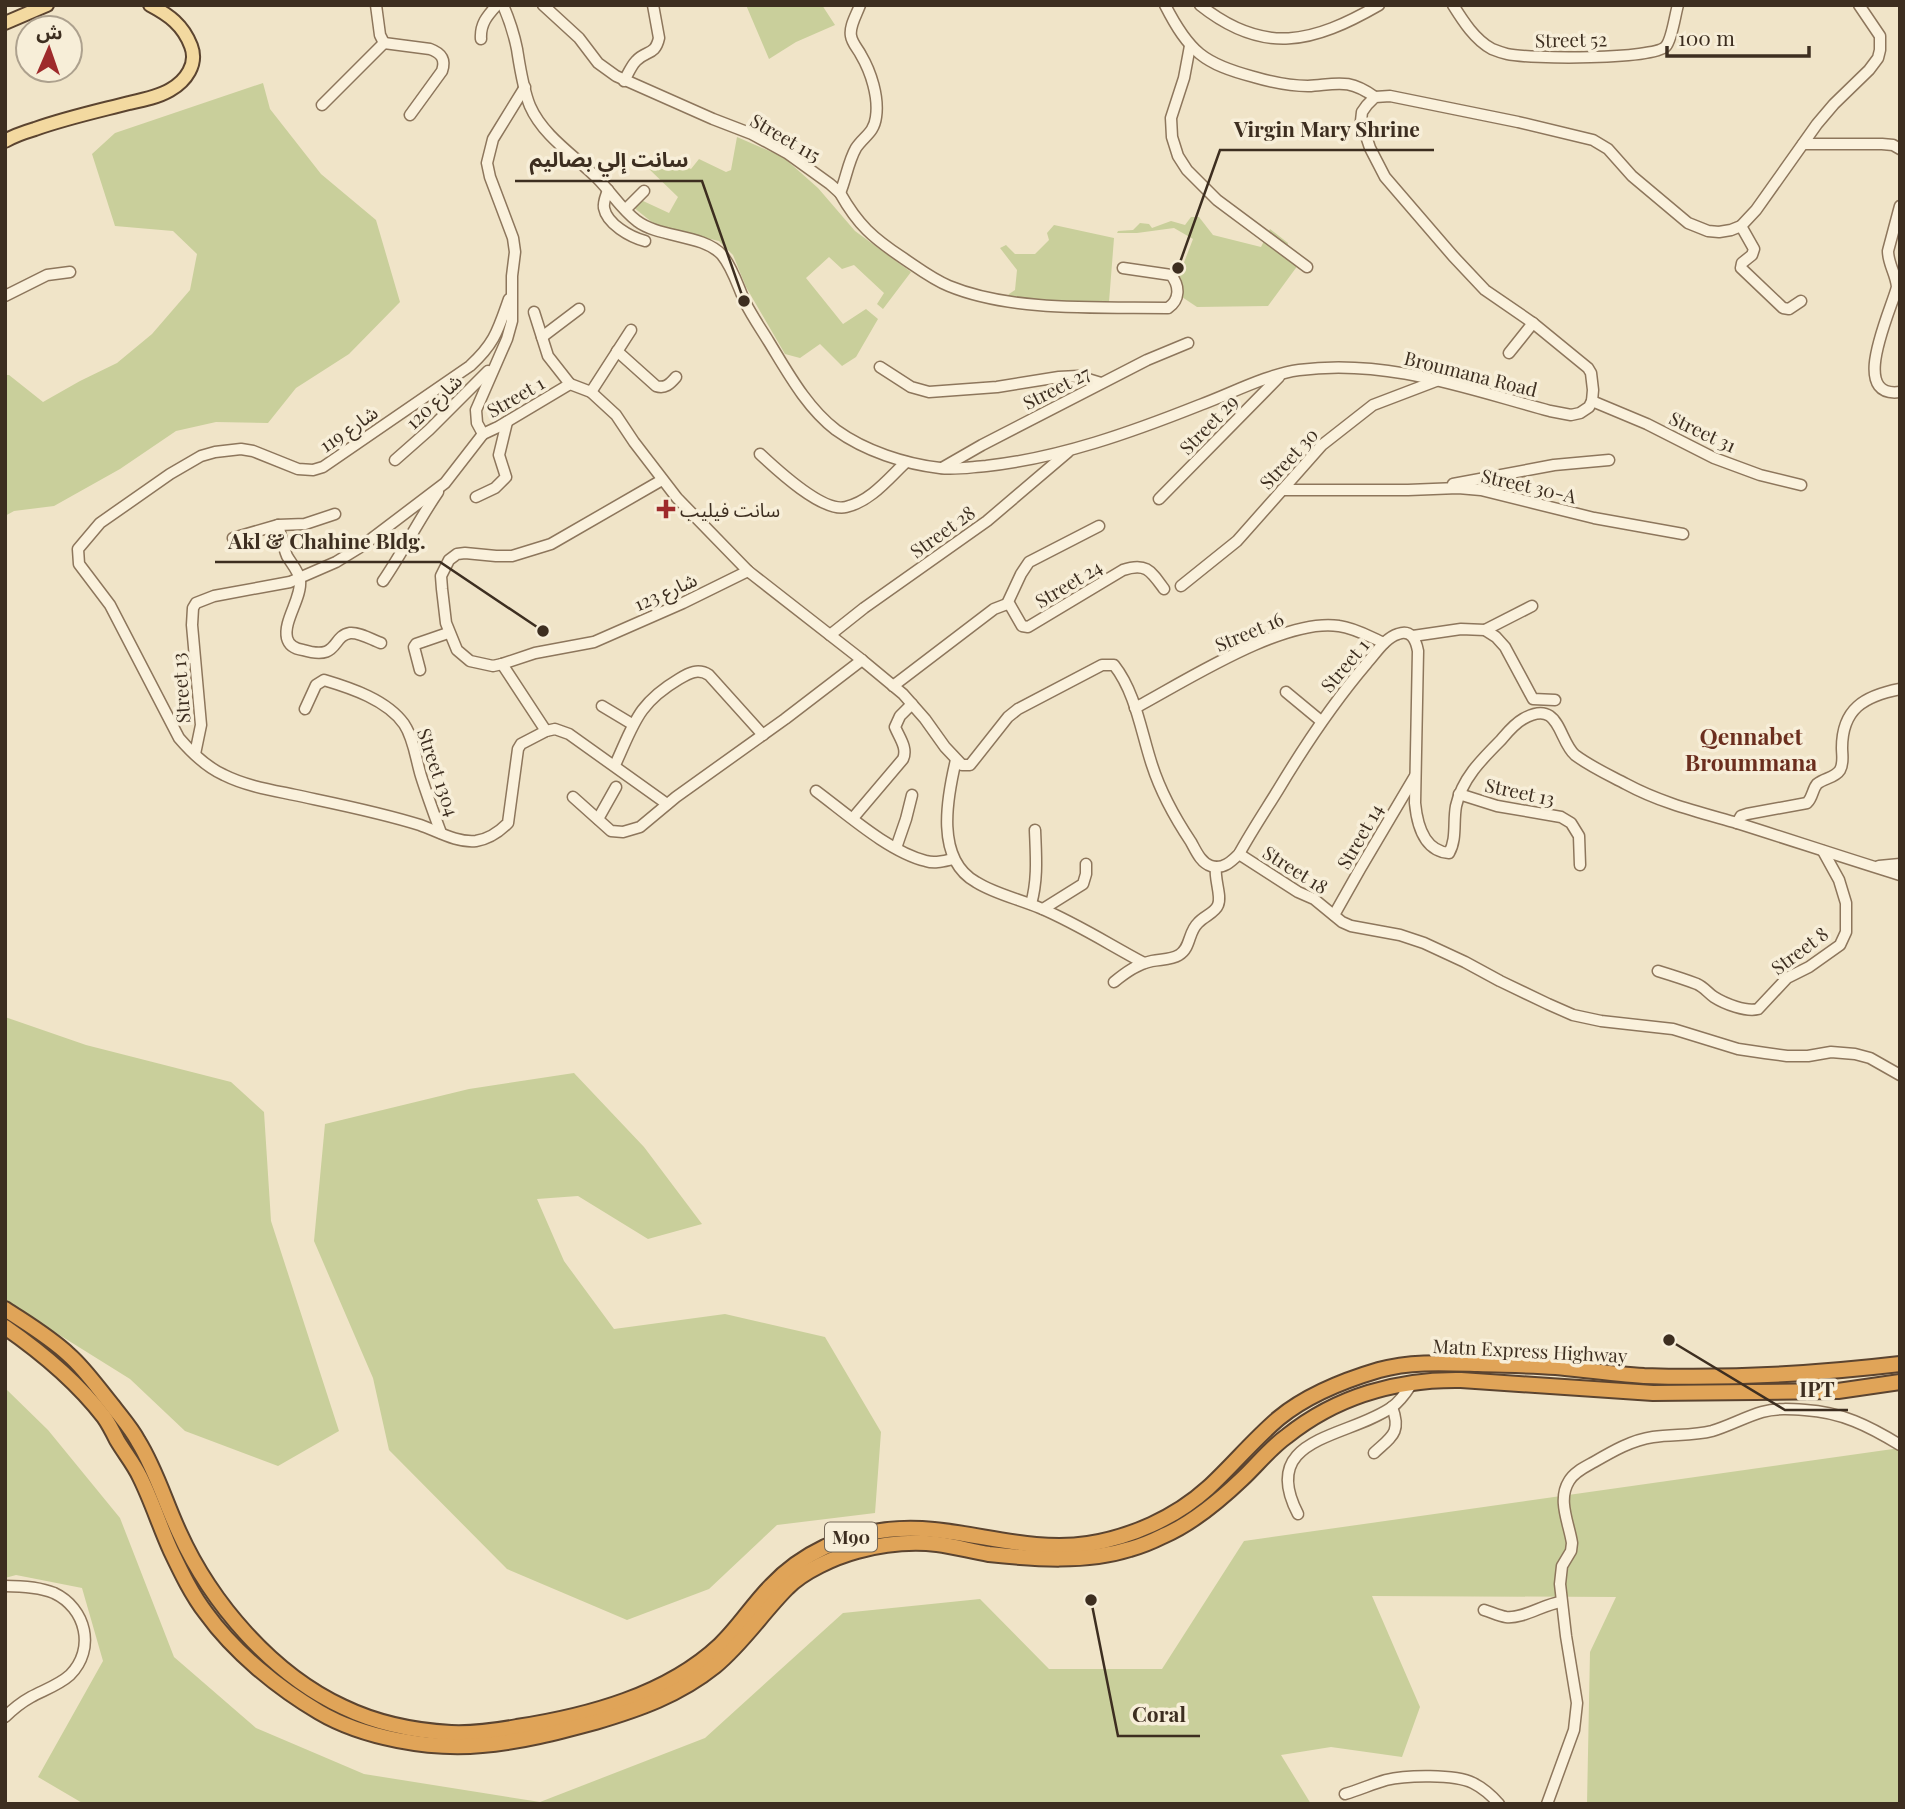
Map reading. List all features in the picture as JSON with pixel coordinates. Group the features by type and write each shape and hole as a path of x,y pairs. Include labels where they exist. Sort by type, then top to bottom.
{"highway":[{"name":"Matn Express Highway","path":"5,1309 68,1353 137,1438 162,1488 180,1535 223,1607 250,1639 300,1682 340,1706 377,1720 448,1733 479,1732 547,1722 610,1706 654,1688 720,1646 774,1583 795,1565 822,1548 853,1536 894,1529 931,1530 1008,1542 1086,1545 1126,1535 1164,1519 1203,1492 1279,1418 1297,1405 1334,1386 1382,1369 1435,1362 1548,1367 1644,1376 1739,1376 1808,1373 1900,1364"},
{"name":"Matn Express Highway","path":"5,1327 32,1345 105,1419 140,1476 172,1554 204,1611 251,1661 285,1690 324,1715 355,1729 390,1739 454,1746 537,1737 656,1703 697,1680 731,1653 799,1577 835,1558 858,1550 901,1543 925,1543 988,1553 1063,1558 1099,1556 1130,1549 1186,1525 1225,1494 1287,1436 1319,1414 1385,1386 1436,1379 1653,1393 1814,1392 1898,1384"}],"main road":[{"path":"6,19 47,5"},
{"path":"5,141 50,124 150,98 170,90 186,79 193,62 193,51 188,38 181,26 168,14 150,5"}],"street":[{"path":"376,5 380,35 384,43"},
{"path":"481,39 483,22 497,5"},
{"name":"Broumana Road","path":"503,5 513,34 530,106 542,125 639,223 707,246 722,256 747,306 795,384 819,414 855,442 905,462 960,468 1007,463 1071,449 1167,418 1296,370 1337,368 1397,372 1571,415 1580,413 1589,407 1592,401"},
{"name":"Street 115","path":"543,5 579,38 606,70 624,81 752,134 787,153 830,184 839,194 857,147 867,138 876,117 873,83 850,35 860,5"},
{"path":"624,81 637,59 654,51 658,42 653,5"},
{"path":"1165,5 1176,27 1191,46 1216,65 1238,73 1277,83 1306,86 1335,82 1360,86 1375,97 1390,96 1593,140 1608,149 1632,176 1688,223 1699,229 1719,232 1741,226 1756,210 1817,124 1878,58 1880,36 1860,5"},
{"path":"1200,5 1218,20 1238,30 1260,38 1285,39 1307,37 1332,29 1379,5"},
{"name":"Street 52","path":"1453,5 1473,32 1490,48 1528,57 1575,57 1661,51 1668,45 1678,5"},
{"path":"322,105 384,43"},
{"path":"384,43 430,49 437,51 443,58 442,71 410,115"},
{"path":"1191,46 1171,118 1172,137 1178,156 1187,170 1217,200 1307,267"},
{"name":"Street 1","path":"525,87 493,139 487,163 513,238 515,252 512,321 507,340 476,410 477,423 483,434 570,384 591,393 616,415 677,498 748,570 893,686 926,719 956,760"},
{"path":"1375,97 1362,112 1361,121 1370,148 1385,177 1485,289 1533,323 1588,368 1593,383 1592,401"},
{"path":"1803,144 1882,144 1900,149"},
{"path":"608,190 604,206 608,217 631,237 645,241"},
{"path":"626,209 644,191"},
{"path":"839,194 857,221 886,247 934,279 971,294 1037,305 1168,308 1175,302 1178,296 1176,281 1171,275 1123,268"},
{"path":"1900,206 1888,251 1897,287 1873,373 1879,388 1888,393 1900,392"},
{"path":"1741,226 1754,250 1742,263 1741,268 1783,308 1788,309 1801,301"},
{"path":"5,296 47,275 70,272"},
{"name":"شارع 119","path":"195,754 179,737 110,605 77,559 78,549 100,523 170,474 201,456 242,449 298,469 313,470 323,467 470,366 494,339 512,290"},
{"path":"542,337 579,309"},
{"path":"534,312 548,356 570,384"},
{"path":"1509,353 1533,323"},
{"path":"591,393 631,330"},
{"name":"Street 27","path":"942,468 1101,383 1188,343"},
{"path":"617,351 656,386 667,386 676,377"},
{"name":"شارع 120","path":"395,460 494,366"},
{"path":"880,367 911,387 929,392 997,387 1078,376 1101,383"},
{"name":"Street 29","path":"1159,499 1282,374"},
{"name":"Street 30","path":"1181,586 1237,541 1322,444 1373,405 1438,380"},
{"name":"Street 31","path":"1592,401 1647,424 1714,458 1760,475 1801,485"},
{"path":"477,497 495,488 506,477 499,455 507,422"},
{"name":"Street 13","path":"195,754 200,736 201,710 192,625 196,603 300,578 336,562 362,546 445,483 483,434"},
{"name":"Street 28","path":"830,635 987,521 1071,449"},
{"path":"760,454 781,474 822,502 844,508 875,492 905,462"},
{"path":"1429,488 1554,465 1609,460"},
{"path":"546,730 502,664 493,666 470,661 457,650 448,633 441,576 449,560 457,554 512,556 551,544 663,480"},
{"path":"383,581 445,483"},
{"name":"Street 30-A","path":"1282,490 1481,490 1594,519 1683,534"},
{"path":"233,538 278,525 305,524 335,514"},
{"path":"278,525 286,554 300,578 287,637 294,648 323,653 349,633 381,643"},
{"path":"1007,604 1029,562 1099,526"},
{"name":"Street 24","path":"893,686 994,609 1007,604 1023,626 1028,627 1123,570 1133,567 1149,571 1164,589"},
{"name":"شارع 123","path":"502,664 535,653 594,642 683,604 748,570"},
{"path":"1485,630 1532,606"},
{"name":"Street 16","path":"1135,708 1242,651 1294,630 1338,625 1384,643"},
{"name":"Street 1","path":"1216,867 1225,866 1239,854 1321,721 1384,643 1398,634 1407,633 1413,636 1461,629 1485,630"},
{"path":"1485,630 1505,647 1533,699 1555,700"},
{"path":"420,670 414,647 416,644 448,633"},
{"path":"1413,636 1418,651 1415,803 1420,831 1432,846 1445,853 1449,853 1453,846 1455,809 1459,794 1474,767 1523,719 1542,714 1559,724 1573,753 1591,766 1646,795 1900,875"},
{"path":"573,797 611,831 640,827 667,804 862,660"},
{"path":"1114,982 1144,963 1174,958 1182,953 1194,927 1217,908 1220,901 1216,867 1208,865 1202,859 1163,794 1124,677 1115,665 1102,665 1018,709 1008,717 970,765 962,765 956,760 947,803 947,820 953,859 958,869 974,881 1043,909 1144,963"},
{"path":"615,765 632,724 646,703 667,686 694,671 709,675 763,735"},
{"name":"Street 1304","path":"305,709 316,685 324,680 382,703 404,725 441,832"},
{"path":"1737,823 1741,816 1747,814 1807,803 1818,784 1841,769 1843,734 1852,711 1867,699 1900,689"},
{"path":"1286,692 1321,721"},
{"path":"853,818 903,759 905,749 895,727 900,716 912,704"},
{"path":"602,706 632,724"},
{"path":"195,754 224,775 257,787 394,817 457,840 474,841 490,837 508,823 518,749 528,739 546,730 555,729 564,731 615,765 667,804"},
{"name":"Street 14","path":"1334,915 1416,775"},
{"path":"598,819 616,787"},
{"path":"816,791 896,848 926,862 953,859"},
{"path":"896,848 912,794"},
{"name":"Street 13","path":"1459,794 1497,806 1561,817 1571,823 1579,836 1580,865"},
{"path":"1031,904 1037,874 1035,830"},
{"name":"Street 8","path":"1658,971 1698,984 1724,1002 1752,1010 1758,1009 1787,978 1809,967 1840,944 1846,932 1846,903 1839,880 1823,851"},
{"name":"Street 18","path":"1239,854 1351,926 1400,935 1424,943 1548,1004 1584,1018 1673,1029 1738,1049 1765,1054 1855,1054 1870,1058 1900,1075"},
{"path":"1043,909 1083,884 1086,864"},
{"path":"1871,866 1900,864"},
{"path":"1298,1514 1291,1501 1287,1481 1291,1465 1298,1454 1320,1439 1392,1407 1414,1382"},
{"path":"1374,1453 1395,1433 1397,1419 1392,1407"},
{"path":"1547,1804 1574,1730 1577,1703 1561,1602 1561,1572 1572,1543 1563,1498 1574,1475 1631,1443 1653,1437 1710,1432 1759,1413 1783,1409 1830,1413 1850,1418 1900,1445"},
{"path":"5,1586 37,1588 64,1599 82,1622 85,1643 83,1654 70,1675 28,1698 5,1717"},
{"path":"1484,1610 1506,1617 1522,1615 1536,1608 1561,1602"},
{"path":"1345,1794 1387,1780 1417,1776 1442,1777 1471,1782 1499,1804"}],"green space":[{"path":"746,5 822,5 835,25 796,42 769,59"},
{"path":"263,83 270,109 321,174 376,220 400,302 349,354 296,388 268,423 216,422 176,431 120,469 54,506 14,511 5,516 5,375 9,375 43,402 117,363 152,334 190,290 197,254 173,231 115,226 92,154 115,133"},
{"path":"737,137 783,157 818,188 855,231 911,272 883,309 877,304 884,293 854,265 842,269 829,257 806,278 843,324 866,309 878,319 856,357 842,366 820,344 800,358 785,354 746,287 733,255 719,241 658,227 633,207 641,200 669,213 678,197 648,168 664,157 691,169 699,159 726,172 731,170"},
{"path":"1191,217 1199,217 1213,235 1261,247 1270,229 1288,243 1287,248 1301,261 1268,306 1197,307 1173,291 1193,239 1174,228 1117,233 1133,230 1140,223 1149,224 1152,228 1171,221 1185,225"},
{"path":"1054,225 1114,238 1109,302 1098,305 1006,300 1015,290 1017,270 1000,248 1006,245 1015,254 1035,254 1049,240 1047,233"},
{"path":"5,1017 86,1045 231,1082 264,1112 271,1221 339,1431 278,1466 185,1431 130,1379 5,1301"},
{"path":"574,1073 644,1147 702,1224 648,1239 578,1196 537,1199 564,1261 614,1329 725,1314 825,1337 881,1432 875,1513 777,1525 709,1589 627,1620 507,1569 389,1450 373,1378 314,1241 325,1124 469,1089"},
{"path":"5,1388 48,1430 120,1518 174,1657 256,1728 364,1774 540,1802 705,1738 843,1613 980,1599 1049,1669 1162,1669 1244,1541 1900,1448 1900,1804 1587,1804 1590,1652 1616,1597 1372,1596 1420,1707 1402,1757 1331,1747 1281,1755 1311,1804 84,1804 38,1777 103,1661 82,1588 16,1575 5,1578"}],"place":[{"name":"Virgin Mary Shrine","path":"1178,268"},
{"name":"سانت إلي بصاليم","path":"744,301"},
{"name":"سانت فيليب","path":"666,509"},
{"name":"Akl & Chahine Bldg.","path":"543,631"},
{"name":"IPT","path":"1669,1340"},
{"name":"Coral","path":"1091,1600"}],"district":[{"name":"Qennabet Broummana","path":"1751,748"}]}
